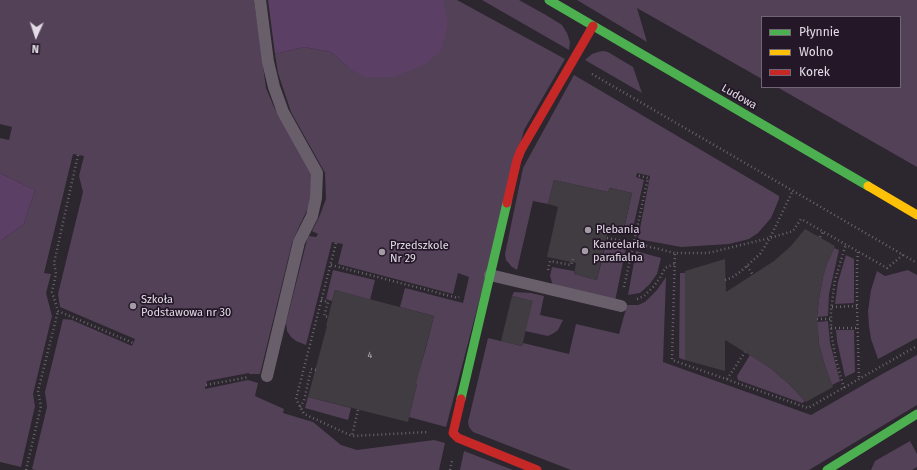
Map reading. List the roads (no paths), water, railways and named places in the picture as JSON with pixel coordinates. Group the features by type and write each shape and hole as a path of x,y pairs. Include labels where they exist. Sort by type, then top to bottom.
{"street":[{"name":"Ludowa","path":"549,0 917,215"},
{"path":"537,470 458,438 453,433 514,171 521,150 593,26"},
{"path":"827,470 917,414"}],"lane":[{"path":"260,0 268,62 274,88 283,112 317,173 316,198 312,216 299,242 267,376"},
{"path":"490,275 620,306"}],"place":[{"name":"Plebania","path":"588,230"},
{"name":"Kancelaria parafialna","path":"585,251"},
{"name":"Przedszkole Nr 29","path":"382,252"},
{"name":"Szkoła Podstawowa nr 30","path":"133,306"}]}
